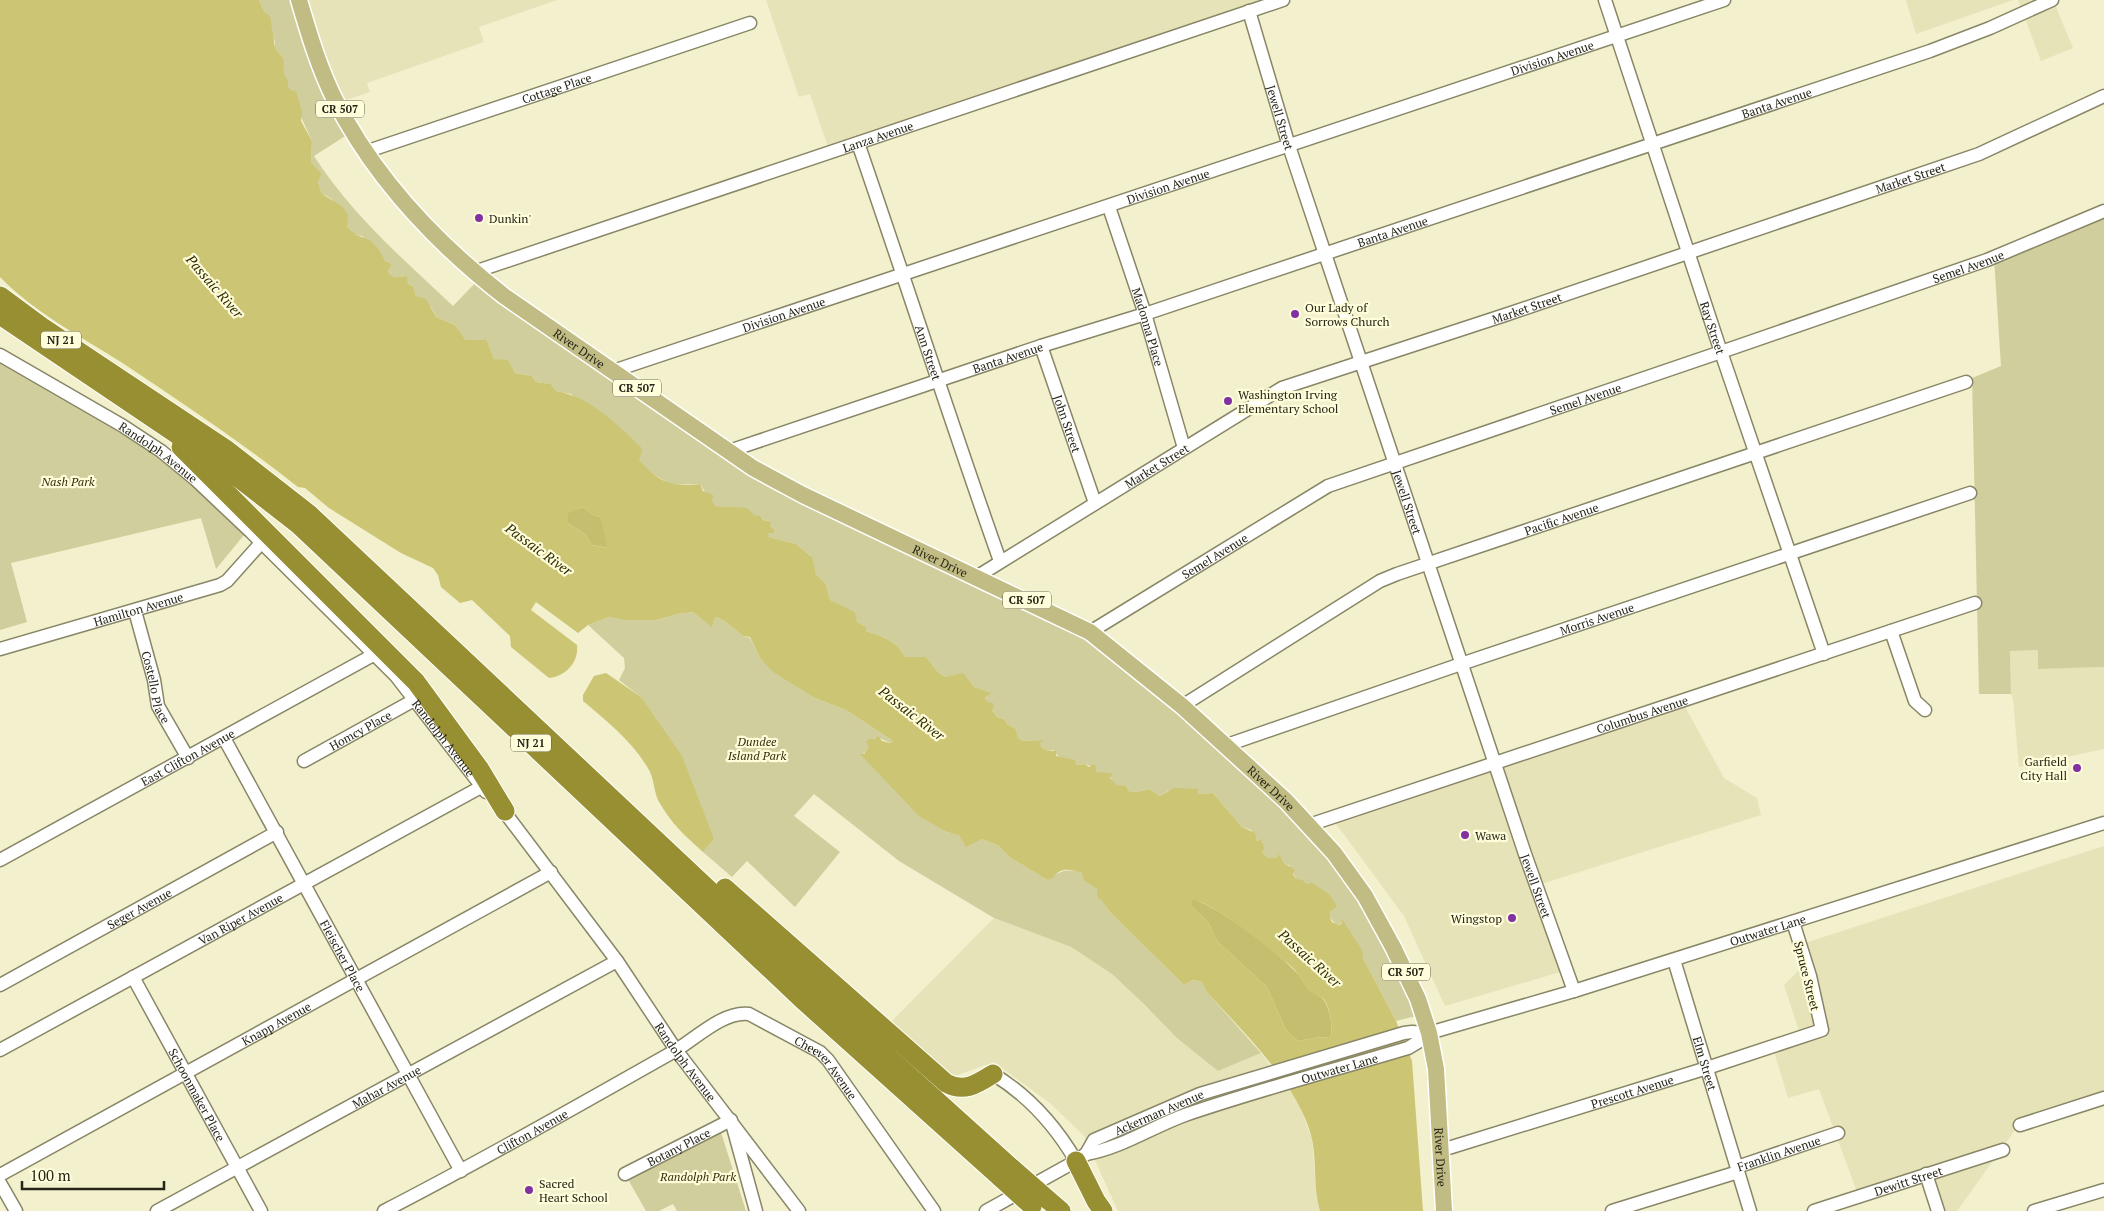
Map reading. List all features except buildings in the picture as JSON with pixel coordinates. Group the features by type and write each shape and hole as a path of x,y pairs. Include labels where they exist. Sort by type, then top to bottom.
{"highway":[{"name":"NJ 21","path":"0,296 42,327 205,434 282,492 361,561 842,1015 1039,1205 1061,1211"},
{"name":"NJ 21","path":"0,315 204,452 246,482 299,526 845,1038 1008,1175"},
{"path":"35,340 156,427 189,454 402,667 480,768 505,811"},
{"path":"530,721 618,792 946,1084 954,1088 971,1087 993,1074"},
{"path":"1081,1157 1096,1201 1103,1211"}],"main road":[{"name":"River Drive","path":"299,0 314,50 334,99 365,152 395,193 432,234 474,272 504,296 753,468 795,491 978,576 1090,632 1182,706 1309,825 1334,853 1365,896 1411,983 1429,1033 1436,1069 1444,1211"}],"street":[{"name":"Lanza Avenue","path":"474,272 1284,0"},
{"name":"Ray Street","path":"1605,0 1688,253 1824,654"},
{"name":"Division Avenue","path":"613,371 1109,207 1724,0"},
{"name":"Banta Avenue","path":"730,452 1041,346 1326,254 1965,38 2052,0"},
{"name":"Jewell Street","path":"1249,12 1289,146 1461,664 1574,992"},
{"name":"Cottage Place","path":"365,152 750,23"},
{"name":"Market Street","path":"978,576 1282,388 1979,154 2104,96"},
{"name":"Ann Street","path":"858,143 939,381 956,439 1000,561"},
{"name":"Madonna Place","path":"1109,207 1145,314 1184,448"},
{"name":"Semel Avenue","path":"1090,632 1328,486 1987,260 2104,211"},
{"name":"John Street","path":"1041,346 1094,503"},
{"name":"Randolph Avenue","path":"0,355 110,418 161,451 212,494 375,654 416,699 481,787 505,811 616,961 676,1050 799,1211"},
{"name":"Pacific Avenue","path":"1182,706 1380,581 1966,382"},
{"name":"Morris Avenue","path":"1224,746 1461,664 1970,493"},
{"name":"Hamilton Avenue","path":"0,649 220,585 262,543"},
{"name":"Columbus Avenue","path":"1309,825 1975,603"},
{"name":"Costello Place","path":"135,611 154,680 158,706 188,758"},
{"path":"1891,631 1915,701 1925,710"},
{"name":"East Clifton Avenue","path":"0,860 375,654"},
{"name":"Homcy Place","path":"304,761 416,699"},
{"name":"Fleischer Place","path":"224,738 461,1171"},
{"name":"Van Riper Avenue","path":"0,1050 481,787"},
{"name":"Outwater Lane","path":"1242,1080 1404,1033 1429,1033 1574,992 2104,823"},
{"name":"Seger Avenue","path":"0,985 277,832"},
{"name":"Knapp Avenue","path":"0,1174 551,872"},
{"name":"Spruce Street","path":"1793,922 1810,976 1822,1030"},
{"name":"Elm Street","path":"1674,960 1750,1211"},
{"name":"Mahar Avenue","path":"157,1211 616,961"},
{"name":"Schoonmaker Place","path":"133,977 261,1211"},
{"name":"Cheever Avenue","path":"676,1050 729,1016 741,1013 749,1014 812,1046 828,1060 934,1211"},
{"name":"Prescott Avenue","path":"1442,1150 1707,1068 1822,1030"},
{"name":"Outwater Lane","path":"1246,1096 1408,1048 1429,1033"},
{"name":"Clifton Avenue","path":"384,1211 461,1171 676,1050"},
{"path":"993,1074 1017,1090 1040,1110 1081,1157"},
{"name":"Ackerman Avenue","path":"1081,1157 1094,1140 1200,1094 1242,1080"},
{"name":"Ackerman Avenue","path":"986,1211 1081,1157 1103,1151 1174,1120 1246,1096"},
{"path":"2020,1125 2104,1098"},
{"path":"731,1120 756,1211"},
{"name":"Botany Place","path":"625,1174 731,1120"},
{"name":"Franklin Avenue","path":"1612,1211 1838,1133"},
{"name":"Dewitt Street","path":"1814,1211 2002,1150"},
{"path":"1926,1174 1938,1211"},
{"path":"0,1183 16,1211"},
{"path":"2034,1211 2104,1190"}],"shaded area":[{"path":"301,0 557,0 479,27 484,42 367,83 370,92 340,102"},
{"path":"766,0 1281,0 830,153 810,94 799,97"},
{"path":"1906,0 2013,0 1916,34"},
{"path":"2018,0 2053,0 2073,48 2041,61"},
{"path":"583,507 593,515 601,517 608,548 592,545 586,535 568,523 567,513"},
{"path":"2038,650 2038,669 2104,667 2104,749 2019,767 2011,694 2010,651"},
{"path":"1683,703 1724,778 1757,798 1761,815 1541,884 1567,970 1445,1006 1404,916 1334,821"},
{"path":"2104,846 2104,1099 2015,1130 1957,1211 1943,1211 1929,1171 1857,1192 1819,1089 1788,1098 1772,1044 1800,1034 1784,985 1805,964 1799,945"},
{"path":"1194,899 1219,912 1260,940 1296,972 1310,991 1324,1000 1330,1015 1332,1031 1330,1038 1320,1037 1298,1041 1286,1030 1267,987 1217,941 1208,922 1192,907 1192,900"},
{"path":"994,918 1071,947 1112,974 1218,1071 1261,1053 1299,1103 1312,1139 1317,1199 1320,1211 1118,1211 1084,1136 1051,1104 994,1062 952,1077 889,1024"}],"green space":[{"path":"259,0 299,0 353,131 314,156 361,217 453,306 480,278 729,451 1090,632 1334,853 1424,1014 1396,1021 1363,958 1361,950 1342,923 1337,925 1330,918 1330,912 1334,907 1329,894 1296,879 1290,866 1284,863 1279,855 1277,858 1268,858 1262,852 1261,839 1258,841 1251,830 1242,827 1213,793 1201,794 1168,791 1160,796 1149,789 1130,792 1125,785 1119,787 1112,784 1110,773 1096,772 1095,768 1085,764 1076,765 1074,760 1062,758 1054,750 1048,751 1041,747 1039,743 1042,740 1023,741 1018,738 1016,729 1007,724 1004,719 997,717 985,699 990,693 974,687 963,674 945,677 938,672 926,657 905,657 898,647 884,637 866,631 866,627 857,622 850,611 830,600 826,584 816,574 811,556 796,544 769,537 767,533 774,533 775,530 770,526 770,522 728,507 714,506 700,484 672,485 648,471 571,394 556,391 551,384 536,382 532,376 515,373 507,363 494,359 487,340 466,340 455,325 436,317 431,307 416,296 413,286 408,284 406,276 394,278 390,275 388,271 392,264 385,261 362,236 357,235 347,227 339,207 322,194 318,182 322,174 311,162 312,141 287,86 283,70 284,59 275,48 275,42"},
{"path":"2104,212 2104,667 2038,669 2038,650 2010,651 2011,694 1979,694 1972,378 2001,366 1994,258"},
{"name":"Nash Park","path":"0,364 134,441 191,480 244,535 216,569 201,518 11,563 27,622 0,630"},
{"name":"Dundee Island Park","path":"693,612 712,626 717,617 726,622 743,636 750,638 760,658 815,698 846,710 893,741 891,743 879,738 861,754 947,832 982,839 999,846 1008,856 1047,880 1064,871 1082,873 1097,889 1108,910 1184,985 1193,980 1202,982 1206,991 1261,1053 1218,1071 1177,1038 1112,974 1071,947 994,918 899,861 814,794 794,816 840,852 795,907 747,861 732,877 703,852 714,839 641,697 619,680 625,668 624,658 588,625 609,617 624,620 656,620"},
{"name":"Randolph Park","path":"719,1126 746,1211 677,1211 673,1204 659,1211 646,1211 625,1174"}],"water":[{"name":"Passaic River","path":"0,0 259,0 264,12 270,16 275,48 284,59 284,73 288,80 288,86 290,90 296,91 302,112 301,121 312,141 311,162 322,174 318,182 322,194 342,206 348,215 347,227 357,235 371,241 385,261 392,264 388,271 392,276 407,276 408,284 413,286 416,296 426,299 436,317 455,325 466,340 487,340 494,359 508,360 515,373 532,376 536,382 551,384 556,391 569,394 592,405 641,447 642,451 639,460 659,478 673,484 700,484 703,491 713,495 712,501 715,506 747,508 755,516 759,515 763,520 771,522 770,526 775,530 774,533 768,533 769,537 796,544 812,557 816,574 826,584 830,600 855,613 857,622 866,627 866,631 884,637 898,647 905,657 926,657 938,672 945,677 963,673 974,687 991,693 985,698 987,702 993,703 994,707 992,710 997,717 1004,719 1007,724 1016,729 1018,738 1023,741 1043,740 1040,743 1041,747 1048,751 1056,751 1056,756 1075,760 1076,765 1085,764 1089,767 1094,764 1096,772 1111,773 1110,778 1115,783 1120,786 1125,785 1130,792 1149,789 1160,796 1174,788 1198,789 1198,794 1213,793 1242,827 1255,833 1257,841 1261,839 1264,848 1262,852 1268,858 1277,858 1279,854 1284,863 1295,870 1293,874 1296,879 1302,880 1307,884 1312,883 1329,894 1337,906 1330,912 1330,918 1332,922 1339,925 1342,923 1342,919 1362,950 1363,958 1396,1021 1412,1061 1423,1211 1320,1211 1316,1193 1312,1139 1295,1099 1283,1079 1268,1060 1206,991 1202,982 1193,980 1184,985 1108,910 1101,899 1098,899 1097,889 1084,880 1082,873 1069,870 1062,871 1047,880 1008,856 999,846 982,839 966,847 959,835 947,832 919,816 860,754 864,754 869,747 866,742 869,739 875,739 878,736 882,741 890,743 893,741 846,710 815,698 773,672 760,658 750,637 743,636 717,617 712,627 693,612 656,620 624,620 609,617 588,625 578,633 536,602 531,610 577,645 576,657 570,667 561,674 549,678 511,647 510,636 472,600 460,603 441,587 438,575 433,568 401,553 329,508 305,488 298,487 188,407 42,312 13,290 0,277","holes":["583,507 593,515 601,517 607,548 592,545 586,535 568,523 568,513","1192,900 1201,902 1228,918 1294,969 1309,991 1325,1001 1331,1020 1332,1030 1330,1038 1320,1037 1298,1041 1286,1030 1267,987 1217,941 1208,922 1192,907"]},
{"path":"606,673 641,697 682,756 714,839 703,852 667,815 658,800 651,774 636,751 583,701 583,695 594,676"}],"place":[{"name":"Dunkin'","path":"479,218"},
{"name":"Our Lady of Sorrows Church","path":"1295,314"},
{"name":"Washington Irving Elementary School","path":"1228,401"},
{"name":"Garfield City Hall","path":"2077,768"},
{"name":"Wawa","path":"1465,835"},
{"name":"Wingstop","path":"1512,918"},
{"name":"Sacred Heart School","path":"529,1190"}]}
